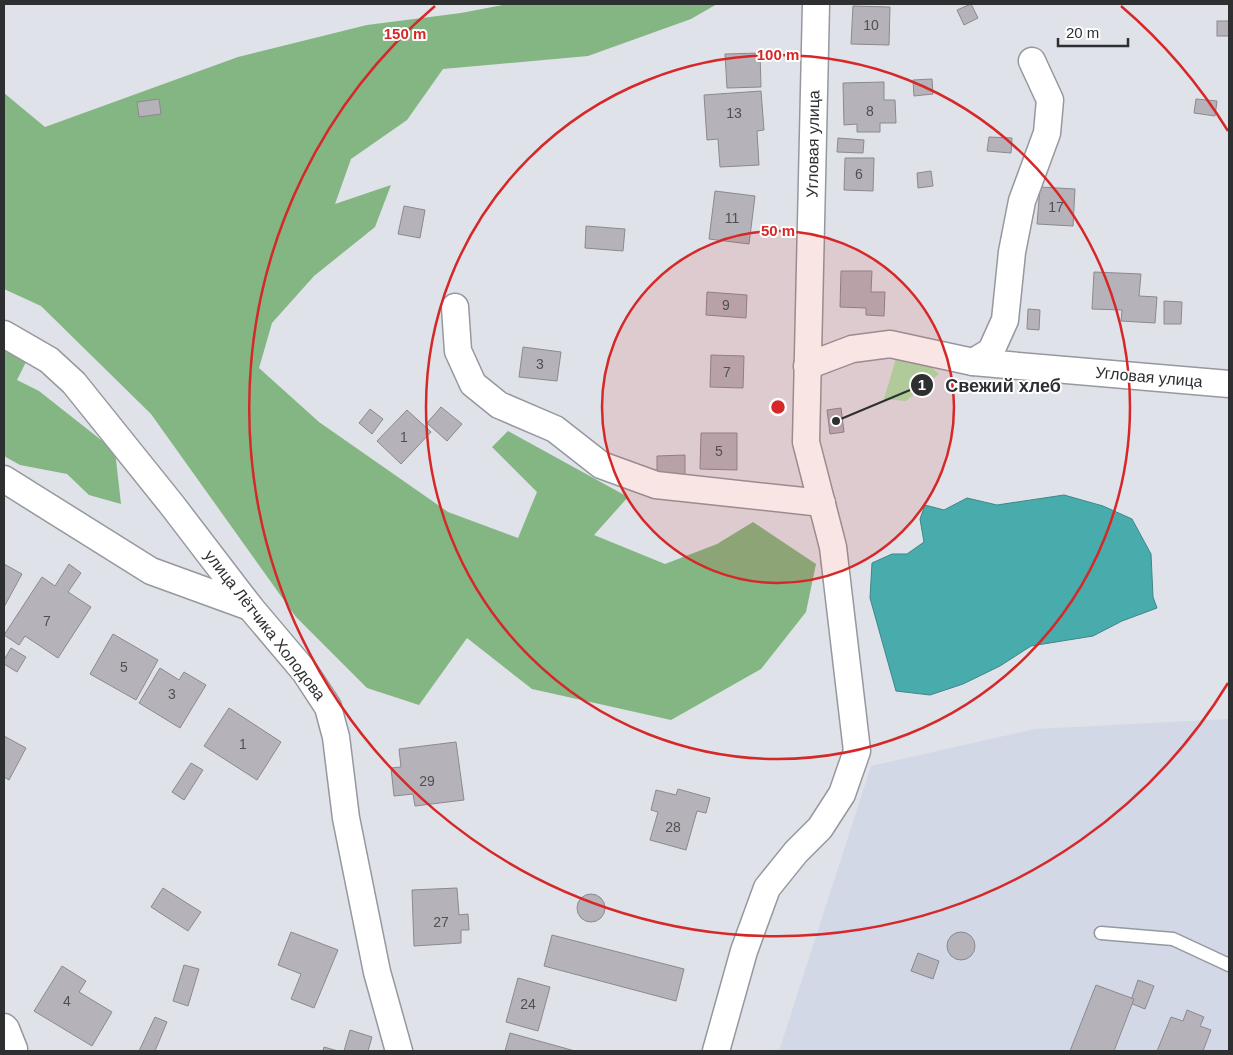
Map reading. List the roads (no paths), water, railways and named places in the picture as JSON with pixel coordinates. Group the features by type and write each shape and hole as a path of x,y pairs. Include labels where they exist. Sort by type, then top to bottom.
{"street":[{"name":"Угловая улица","path":"816,4 807,366 852,349 890,344 973,362 1229,384"},
{"path":"973,362 991,351 1005,320 1012,252 1022,201 1047,133 1050,100 1032,61"},
{"path":"455,307 458,351 473,384 499,405 555,429 601,465 656,485 822,503"},
{"name":"улица Лётчика Холодова","path":"4,334 48,360 74,383 172,505 250,607 305,672 328,707 336,737 346,818 377,972 399,1051"},
{"path":"716,1051 744,951 767,888 796,852 820,828 842,794 857,751 833,547 806,442 807,366"},
{"path":"4,479 151,571 250,607"}],"lane":[{"path":"1101,933 1173,939 1229,964"}],"water":[{"path":"1064,495 1103,506 1132,519 1151,554 1153,597 1157,608 1122,621 1093,636 1031,646 1000,666 963,684 930,695 896,691 870,598 872,563 892,554 907,554 924,542 920,519 925,505 944,510 967,498 997,505"}],"place":[{"name":"Свежий хлеб","path":"836,421"}]}
